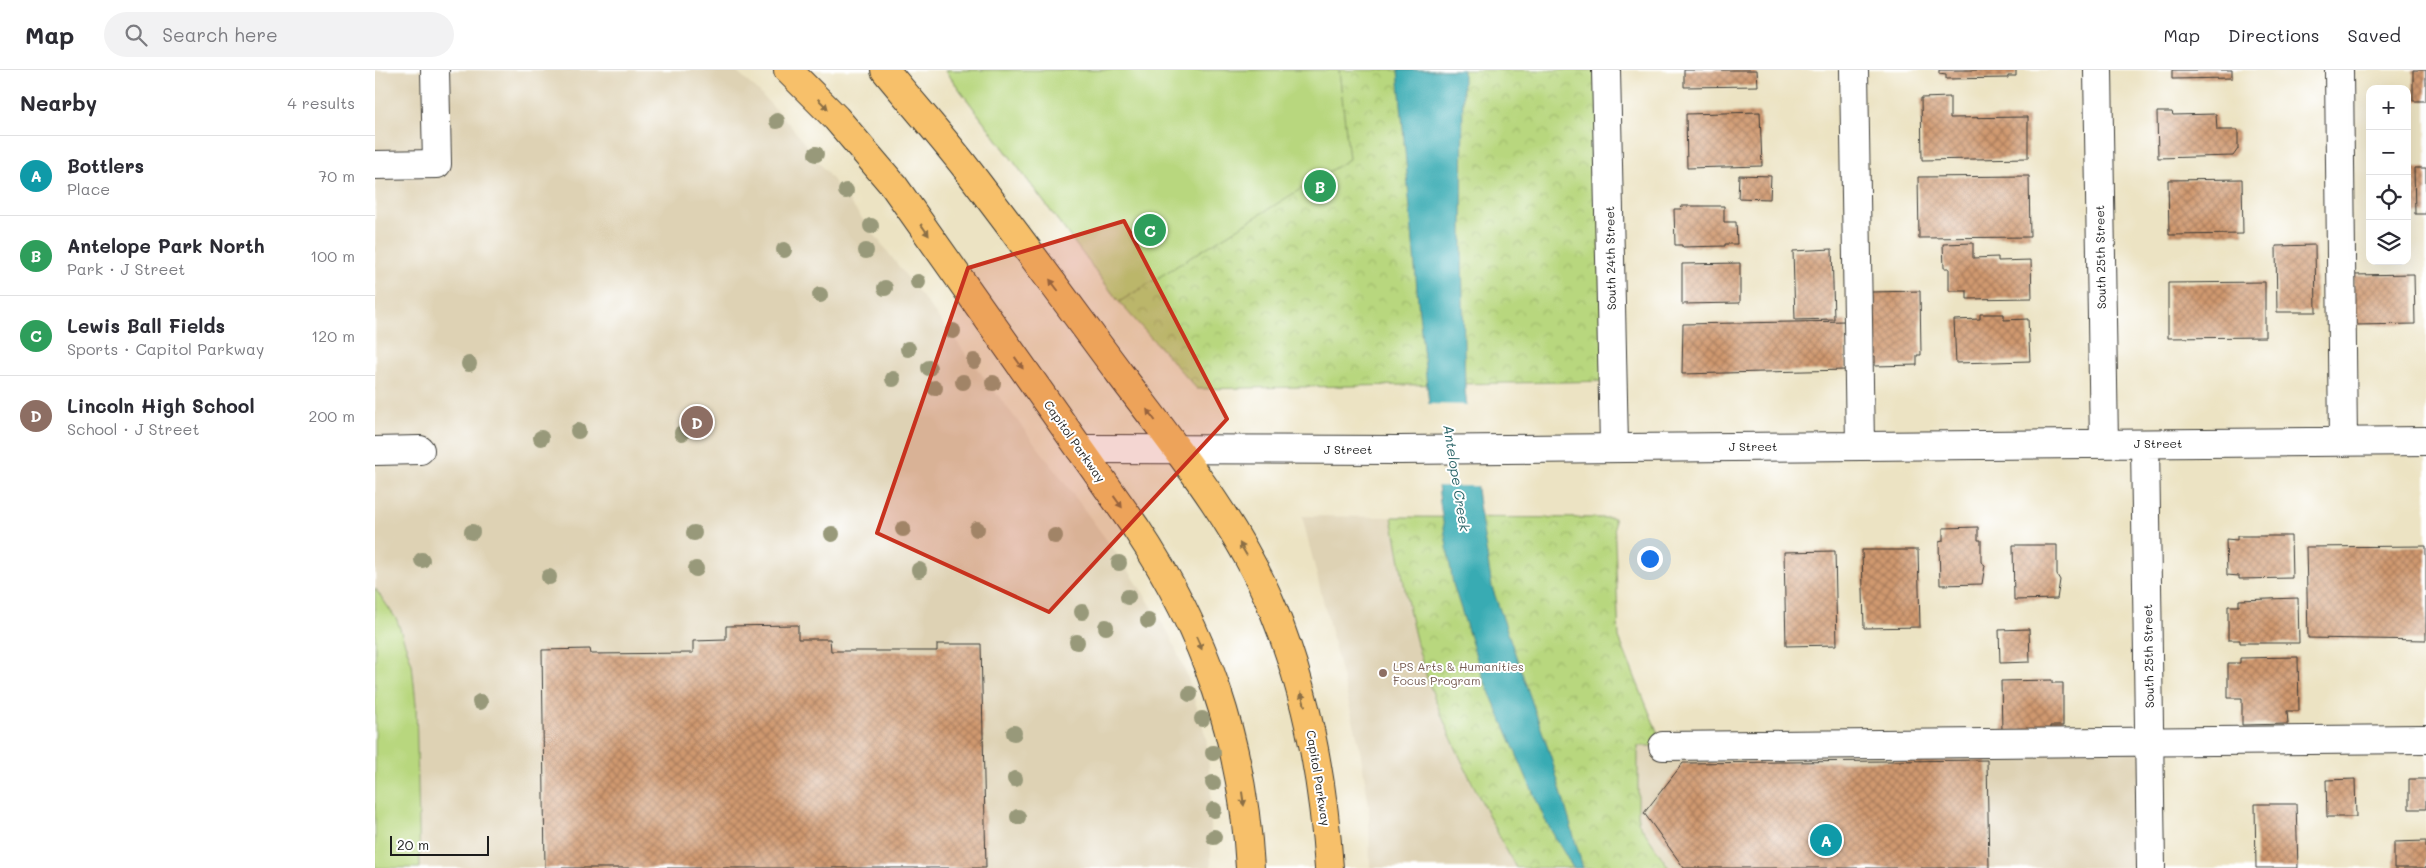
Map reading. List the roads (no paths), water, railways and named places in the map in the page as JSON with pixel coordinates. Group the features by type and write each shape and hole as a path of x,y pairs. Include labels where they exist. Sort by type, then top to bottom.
{"main road":[{"name":"Capitol Parkway","path":"788,70 836,118 893,186 1143,537 1189,618 1219,694 1231,733 1243,796 1250,868"},
{"name":"Capitol Parkway","path":"885,70 962,162 1177,448 1219,508 1247,557 1272,607 1284,638 1313,733 1326,818 1329,868"}],"street":[{"path":"375,166 437,164 435,70"},
{"name":"South 24th Street","path":"1606,70 1614,446"},
{"path":"1854,70 1860,445"},
{"name":"South 25th Street","path":"2098,70 2104,444"},
{"path":"2339,70 2343,442"},
{"name":"J Street","path":"1079,448 1399,450 1614,446 2426,441"},
{"name":"South 25th Street","path":"2145,444 2151,868"},
{"path":"375,451 420,450"},
{"path":"1663,746 2426,739"}],"water":[{"name":"Antelope Creek","path":"1398,70 1463,70 1462,254 1465,390 1479,505 1492,587 1551,757 1583,868 1573,868 1545,820 1482,675 1453,584 1440,503 1419,313"}],"place":[{"name":"Antelope Park North","path":"1320,186"},
{"name":"Lewis Ball Fields","path":"1150,230"},
{"name":"Lincoln High School","path":"697,422"},
{"name":"LPS Arts & Humanities Focus Program","path":"1383,673"},
{"name":"Bottlers","path":"1826,840"}]}
